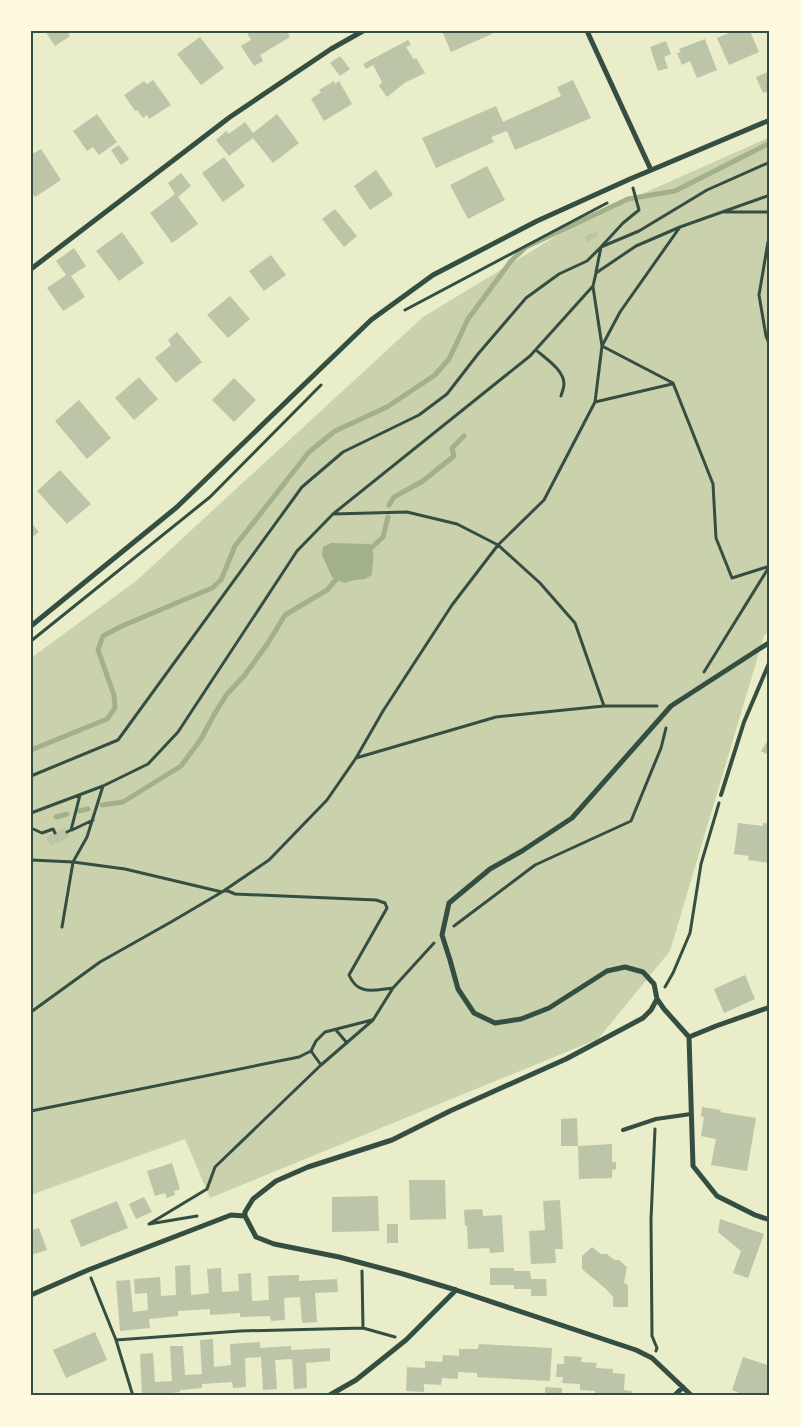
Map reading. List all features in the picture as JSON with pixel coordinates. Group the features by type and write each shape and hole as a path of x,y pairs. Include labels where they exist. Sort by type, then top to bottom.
{"street":[{"path":"31,269 230,117 331,49 363,31"},
{"path":"587,31 651,170"},
{"path":"31,626 177,507 342,347 379,314 433,275 537,221 770,120"},
{"path":"770,642 671,706 572,818 522,851 490,869 449,903 442,935 458,989 474,1013 495,1023 521,1019 549,1008 607,972 625,967 642,972 654,984 657,999 664,1009 689,1037 693,1166 717,1196 755,1215 770,1220"},
{"path":"657,999 651,1010 643,1018 566,1059 450,1111 392,1140 308,1167 276,1181 253,1199 245,1212 245,1216 256,1237 274,1244 339,1257 456,1290 636,1350 652,1358 692,1396"},
{"path":"689,1037 770,1007"},
{"path":"31,1295 88,1270 232,1215 245,1216"},
{"path":"328,1396 356,1380 406,1340 456,1290"},
{"path":"674,1396 684,1387"}],"lane":[{"path":"721,795 744,722 770,661"},
{"path":"623,1130 656,1119 691,1114"}],"path":[{"path":"601,247 639,231 707,190 770,162"},
{"path":"625,193 633,188"},
{"path":"31,776 118,740 302,487 343,452 419,415 447,394 526,298 559,274 587,260 623,223 639,210 635,194"},
{"path":"596,272 636,246 680,227 770,195"},
{"path":"402,311 607,202"},
{"path":"722,212 770,212"},
{"path":"602,346 620,312 680,227"},
{"path":"770,240 768,242 760,295 766,336 770,346"},
{"path":"31,1012 100,962 222,892 269,860 328,800 452,605 498,545 544,500 595,402 602,346 593,286 601,247"},
{"path":"31,813 103,786 148,764 178,732 297,551 333,514 530,356 593,286"},
{"path":"602,346 673,383 713,484 716,538 732,578 770,566"},
{"path":"536,350 563,378 564,385 561,396"},
{"path":"595,402 673,383"},
{"path":"31,641 210,497 322,384"},
{"path":"333,514 407,512 457,524 498,545 540,583 575,623 604,706"},
{"path":"702,674 770,566"},
{"path":"205,1214 150,1224 207,1189 215,1167 321,1065 373,1020 393,988 442,935 535,865 631,821 661,748 671,706 604,706 496,717 356,758"},
{"path":"62,927 73,862 87,837 103,786"},
{"path":"80,795 69,831 92,820"},
{"path":"657,999 673,973 690,933 701,864 721,795"},
{"path":"31,828 42,833 53,829 55,833"},
{"path":"31,860 73,862 125,869 235,894 376,900 385,903 386,908 348,975 352,983 364,991 393,988"},
{"path":"31,1111 299,1057 311,1051 316,1041 325,1032 373,1020"},
{"path":"336,1030 347,1043"},
{"path":"311,1051 321,1065"},
{"path":"652,1358 657,1348 652,1336 651,1219 656,1119"},
{"path":"362,1263 363,1328"},
{"path":"88,1270 116,1340 133,1396"},
{"path":"116,1340 240,1331 363,1328 406,1340"}],"shaded area":[{"path":"770,137 770,630 764,636 670,951 598,1039 210,1198 185,1139 31,1195 31,658 136,581 423,317 581,221"},
{"path":"331,543 370,544 373,555 372,575 365,579 344,583 332,577 322,555 323,547"}],"building":[{"path":"45,31 67,31 70,36 55,46"},
{"path":"246,31 287,31 290,37 260,55 263,61 254,66 241,46 251,40"},
{"path":"442,31 491,31 492,34 451,52"},
{"path":"734,31 750,31 759,52 729,65 717,38"},
{"path":"200,37 224,68 201,85 177,54"},
{"path":"705,39 717,70 697,78 690,61 682,65 677,53 681,52 679,49"},
{"path":"408,40 411,45 406,47 414,60 416,58 425,73 406,82 387,97 379,86 382,82 373,65 366,69 363,64"},
{"path":"666,41 671,54 664,57 668,68 658,71 650,47"},
{"path":"340,56 350,69 340,76 330,63"},
{"path":"770,71 770,91 763,93 756,77"},
{"path":"153,80 171,105 149,119 147,115 143,118 137,110 135,111 124,95 144,81 147,84"},
{"path":"573,80 591,118 515,150 507,131 491,137 494,142 436,168 422,138 496,106 503,122 561,96 557,87"},
{"path":"334,81 335,84 339,81 352,104 324,121 311,99 321,92 319,90"},
{"path":"97,114 117,142 99,155 93,147 87,151 73,131"},
{"path":"277,114 299,143 273,163 253,138 229,156 216,140 226,131 229,134 245,122 253,133"},
{"path":"119,145 129,159 121,165 111,150"},
{"path":"41,149 61,180 35,197 31,191 31,155"},
{"path":"224,157 245,186 223,202 202,173"},
{"path":"487,166 505,200 468,219 450,185"},
{"path":"376,170 393,195 370,210 354,186"},
{"path":"181,173 191,186 178,197 198,224 172,243 150,213 175,194 168,183"},
{"path":"335,209 357,236 344,247 322,219"},
{"path":"596,231 598,236 587,242 584,237"},
{"path":"122,232 144,263 119,281 96,251"},
{"path":"74,248 86,266 71,276 85,297 63,311 47,288 66,275 56,261"},
{"path":"271,255 286,275 264,291 249,271"},
{"path":"230,296 250,319 228,338 207,315"},
{"path":"177,332 202,362 176,383 155,358 171,345 168,340"},
{"path":"139,377 158,399 134,420 115,398"},
{"path":"234,378 256,400 234,422 212,400"},
{"path":"79,400 111,438 87,459 55,421"},
{"path":"60,470 91,504 67,524 37,491"},
{"path":"31,523 39,532 31,538"},
{"path":"770,737 770,756 761,751"},
{"path":"738,823 763,826 763,823 770,824 770,863 748,860 749,856 734,854"},
{"path":"65,828 69,837 51,846 46,837"},
{"path":"745,975 755,999 724,1013 714,989"},
{"path":"702,1107 756,1118 747,1171 711,1165 716,1139 701,1136 704,1117 701,1116"},
{"path":"577,1118 578,1146 561,1146 561,1119"},
{"path":"612,1144 612,1162 616,1162 616,1169 612,1170 612,1178 579,1179 578,1146"},
{"path":"172,1163 180,1189 174,1191 175,1195 167,1198 165,1193 155,1196 147,1171"},
{"path":"409,1180 445,1180 446,1219 410,1220"},
{"path":"378,1196 379,1231 332,1232 332,1197"},
{"path":"144,1197 152,1212 136,1219 129,1204"},
{"path":"560,1200 563,1249 555,1249 556,1263 531,1264 529,1231 545,1230 543,1201"},
{"path":"117,1201 128,1228 81,1247 70,1220"},
{"path":"482,1209 483,1216 502,1215 504,1252 490,1253 489,1248 468,1249 464,1210"},
{"path":"720,1219 764,1234 748,1278 733,1273 741,1251 718,1232"},
{"path":"387,1224 398,1224 398,1243 387,1243"},
{"path":"39,1228 47,1250 31,1255 31,1230"},
{"path":"592,1247 601,1254 607,1254 614,1260 619,1260 627,1267 624,1283 628,1285 628,1307 613,1307 613,1297 582,1269 582,1256"},
{"path":"190,1265 191,1295 209,1293 207,1269 221,1268 222,1292 239,1291 238,1274 251,1273 252,1301 269,1300 268,1276 299,1275 299,1281 337,1279 338,1292 315,1293 317,1322 302,1323 300,1297 284,1298 285,1320 271,1321 270,1316 240,1317 240,1313 210,1315 210,1309 178,1311 178,1316 149,1319 150,1328 120,1331 116,1281 130,1280 133,1312 148,1310 147,1293 135,1294 134,1279 160,1277 161,1296 176,1295 175,1266"},
{"path":"490,1268 514,1268 514,1271 530,1271 531,1279 546,1279 547,1296 531,1296 531,1289 514,1289 514,1285 490,1285"},
{"path":"95,1332 107,1360 66,1378 53,1350"},
{"path":"213,1339 214,1367 231,1365 230,1344 260,1342 260,1348 291,1346 291,1350 330,1348 330,1361 306,1363 307,1388 294,1389 292,1359 275,1360 277,1389 263,1390 261,1357 245,1358 246,1387 233,1388 232,1382 202,1384 202,1388 180,1390 180,1392 172,1393 173,1396 142,1396 140,1354 153,1353 155,1382 172,1381 170,1346 183,1346 185,1375 202,1374 200,1340"},
{"path":"479,1344 552,1348 550,1381 477,1377 477,1373 458,1372 458,1379 442,1378 441,1385 424,1384 424,1392 406,1391 407,1367 425,1368 425,1361 442,1362 443,1355 459,1356 459,1349 478,1349"},
{"path":"564,1356 582,1357 581,1362 597,1363 596,1368 613,1369 613,1373 625,1374 624,1390 632,1391 631,1396 595,1395 595,1391 580,1390 580,1384 562,1383 563,1377 556,1377 557,1364 564,1364"},
{"path":"743,1357 770,1366 770,1396 747,1396 732,1390"},
{"path":"545,1387 562,1388 562,1396 545,1396"}],"waterway":[{"path":"31,750 107,719 115,708 114,695 98,650 103,636 212,588 221,580 235,546 309,452 335,431 387,407 435,375 449,359 468,319 511,261 526,247 628,199 675,191 770,143"},
{"path":"389,505 394,497 423,481 454,456 452,448 464,436"},
{"path":"369,550 383,537 388,517"},
{"path":"102,805 123,802 181,766 201,739 227,694 244,676 268,643 285,615 327,590 340,575"},
{"path":"79,811 88,809"},
{"path":"56,817 67,814"}]}
